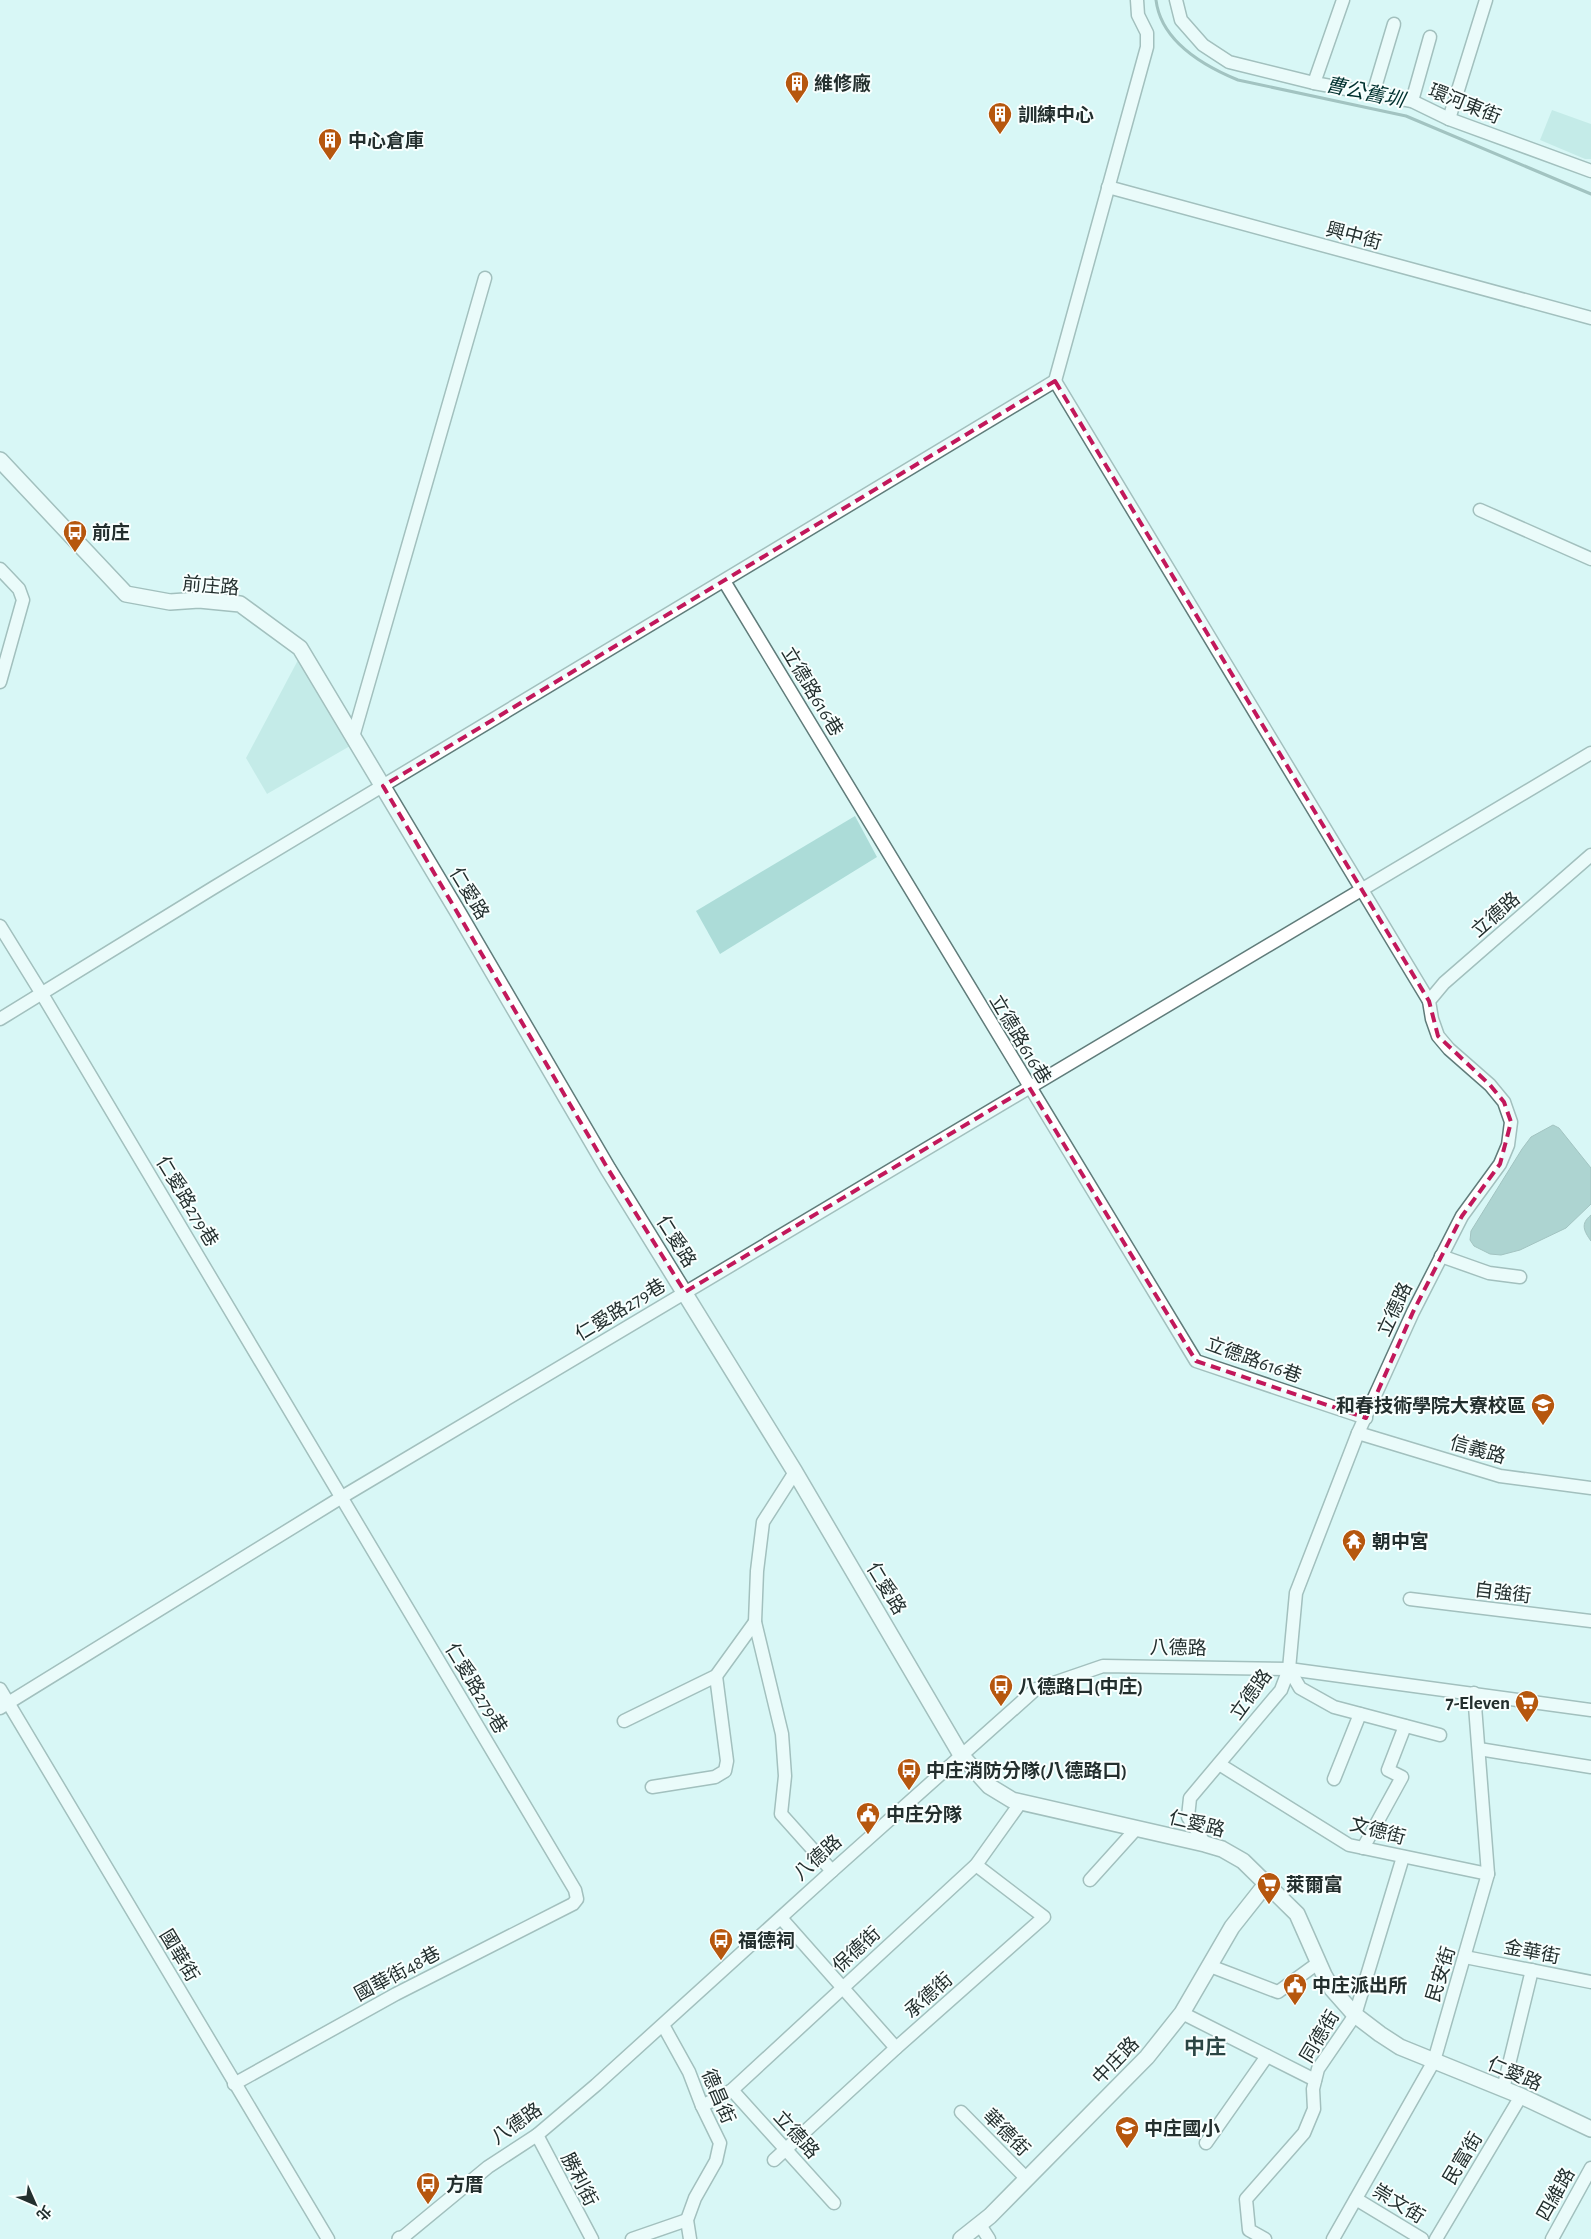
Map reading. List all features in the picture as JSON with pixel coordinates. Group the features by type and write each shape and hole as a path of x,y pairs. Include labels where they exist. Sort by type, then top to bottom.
{"street":[{"path":"0,1019 1055,381 1148,46 1147,33 1138,15 1137,0"},
{"name":"環河東街","path":"1176,0 1182,20 1203,45 1229,62 1314,83 1412,101 1449,119 1591,171"},
{"path":"1314,83 1343,0"},
{"path":"1449,119 1486,0"},
{"path":"1373,94 1394,24"},
{"path":"1412,101 1430,37"},
{"name":"興中街","path":"1108,187 1591,318"},
{"path":"353,737 485,278"},
{"path":"1055,381 1429,1001"},
{"name":"前庄路","path":"1,464 126,594 170,602 199,600 240,604 281,632 300,648 383,786"},
{"path":"1480,510 1591,559"},
{"path":"0,569 19,589 23,600 0,682"},
{"name":"立德路616巷","path":"724,580 1029,1088 1196,1361 1366,1418"},
{"name":"仁愛路279巷","path":"4,1705 342,1497 1591,752"},
{"name":"仁愛路","path":"383,786 608,1169 795,1472 962,1754 989,1786 1012,1800 1205,1844 1232,1853 1296,1914 1332,1989 1355,2014 1400,2047 1521,2096 1591,2129"},
{"name":"立德路","path":"1205,1844 1188,1817 1190,1798 1281,1690 1289,1670 1296,1593 1358,1433 1413,1312 1462,1216 1500,1164 1508,1144 1511,1122 1504,1102 1490,1085 1449,1049 1438,1036 1429,1001 1444,983 1591,855"},
{"name":"仁愛路279巷","path":"0,926 576,1890 577,1899"},
{"path":"1442,1256 1489,1272 1520,1277"},
{"name":"信義路","path":"1358,1433 1500,1476 1591,1488"},
{"path":"795,1472 763,1522 754,1622 782,1734 785,1776 781,1814 832,1871"},
{"name":"自強街","path":"1410,1599 1591,1621"},
{"path":"624,1721 716,1676 754,1622"},
{"name":"八德路","path":"402,2239 488,2167 537,2135 663,2025 1036,1689 1103,1666 1289,1670 1591,1710"},
{"path":"1289,1670 1300,1688 1334,1707 1440,1735"},
{"path":"652,1787 716,1777 725,1771 726,1761 716,1676"},
{"name":"國華街","path":"0,1689 4,1705 328,2239"},
{"name":"民安街","path":"1333,2239 1434,2061 1488,1874 1474,1694"},
{"path":"1334,1779 1360,1714"},
{"path":"1363,1848 1402,1777 1388,1770 1405,1726"},
{"path":"1479,1749 1591,1767"},
{"name":"文德街","path":"1219,1764 1349,1846 1488,1874"},
{"name":"保德街","path":"702,2106 732,2090 976,1864 1021,1802"},
{"path":"1090,1880 1136,1829"},
{"name":"同德街","path":"1265,2239 1249,2230 1246,2199 1304,2133 1314,2109 1313,2089 1318,2069 1355,2014 1403,1857"},
{"name":"承德街","path":"774,2160 896,2048 1044,1917 976,1864"},
{"name":"中庄路","path":"961,2239 980,2225 1147,2057 1182,2013 1232,1927 1266,1884"},
{"name":"國華街48巷","path":"234,2084 396,1994 573,1904 577,1899"},
{"path":"781,1918 896,2048"},
{"name":"金華街","path":"1465,1957 1591,1982"},
{"path":"1210,1966 1278,1992 1318,1963"},
{"path":"1503,2089 1532,1970"},
{"path":"1182,2013 1315,2080"},
{"name":"德昌街","path":"663,2025 689,2072 702,2106 720,2143 716,2161 694,2198 687,2220 690,2239"},
{"path":"1206,2143 1267,2056"},
{"name":"立德路","path":"732,2090 834,2203"},
{"name":"民富街","path":"1436,2239 1521,2096"},
{"name":"華德街","path":"961,2112 1027,2179"},
{"name":"勝利街","path":"537,2135 592,2239"},
{"name":"四維路","path":"1552,2239 1591,2168"},
{"name":"崇文街","path":"1356,2199 1422,2239"},
{"path":"632,2239 687,2220"},
{"path":"980,2225 989,2239"}],"highlighted area":[{"path":"1055,381 1429,1001 1438,1036 1490,1085 1504,1102 1511,1122 1500,1164 1462,1216 1413,1312 1366,1418 1196,1361 1029,1087 685,1292 608,1169 383,786"}],"shaded area":[{"path":"1552,110 1591,124 1591,159 1585,159 1540,140"},
{"path":"298,660 350,746 267,794 246,758"},
{"path":"855,816 877,857 720,954 696,911"},
{"path":"1553,1125 1559,1128 1591,1168 1591,1204 1566,1228 1520,1250 1501,1255 1490,1254 1474,1246 1470,1240 1471,1231 1522,1149 1531,1137"},
{"path":"1591,1215 1591,1241 1586,1234 1584,1225"}],"waterway":[{"name":"曹公舊圳","path":"1156,0 1166,28 1175,40 1198,59 1238,80 1406,116 1591,194"}],"place":[{"name":"維修廠","path":"797,104"},
{"name":"訓練中心","path":"1000,135"},
{"name":"中心倉庫","path":"330,161"},
{"name":"前庄","path":"75,553"},
{"name":"和春技術學院大寮校區","path":"1543,1426"},
{"name":"朝中宮","path":"1354,1562"},
{"name":"八德路口(中庄)","path":"1001,1707"},
{"name":"7-Eleven","path":"1527,1723"},
{"name":"中庄消防分隊(八德路口)","path":"909,1791"},
{"name":"中庄分隊","path":"868,1835"},
{"name":"萊爾富","path":"1269,1905"},
{"name":"福德祠","path":"721,1961"},
{"name":"中庄派出所","path":"1295,2006"},
{"name":"中庄國小","path":"1127,2149"},
{"name":"方厝","path":"428,2205"}],"district":[{"name":"中庄","path":"1205,2047"}]}
